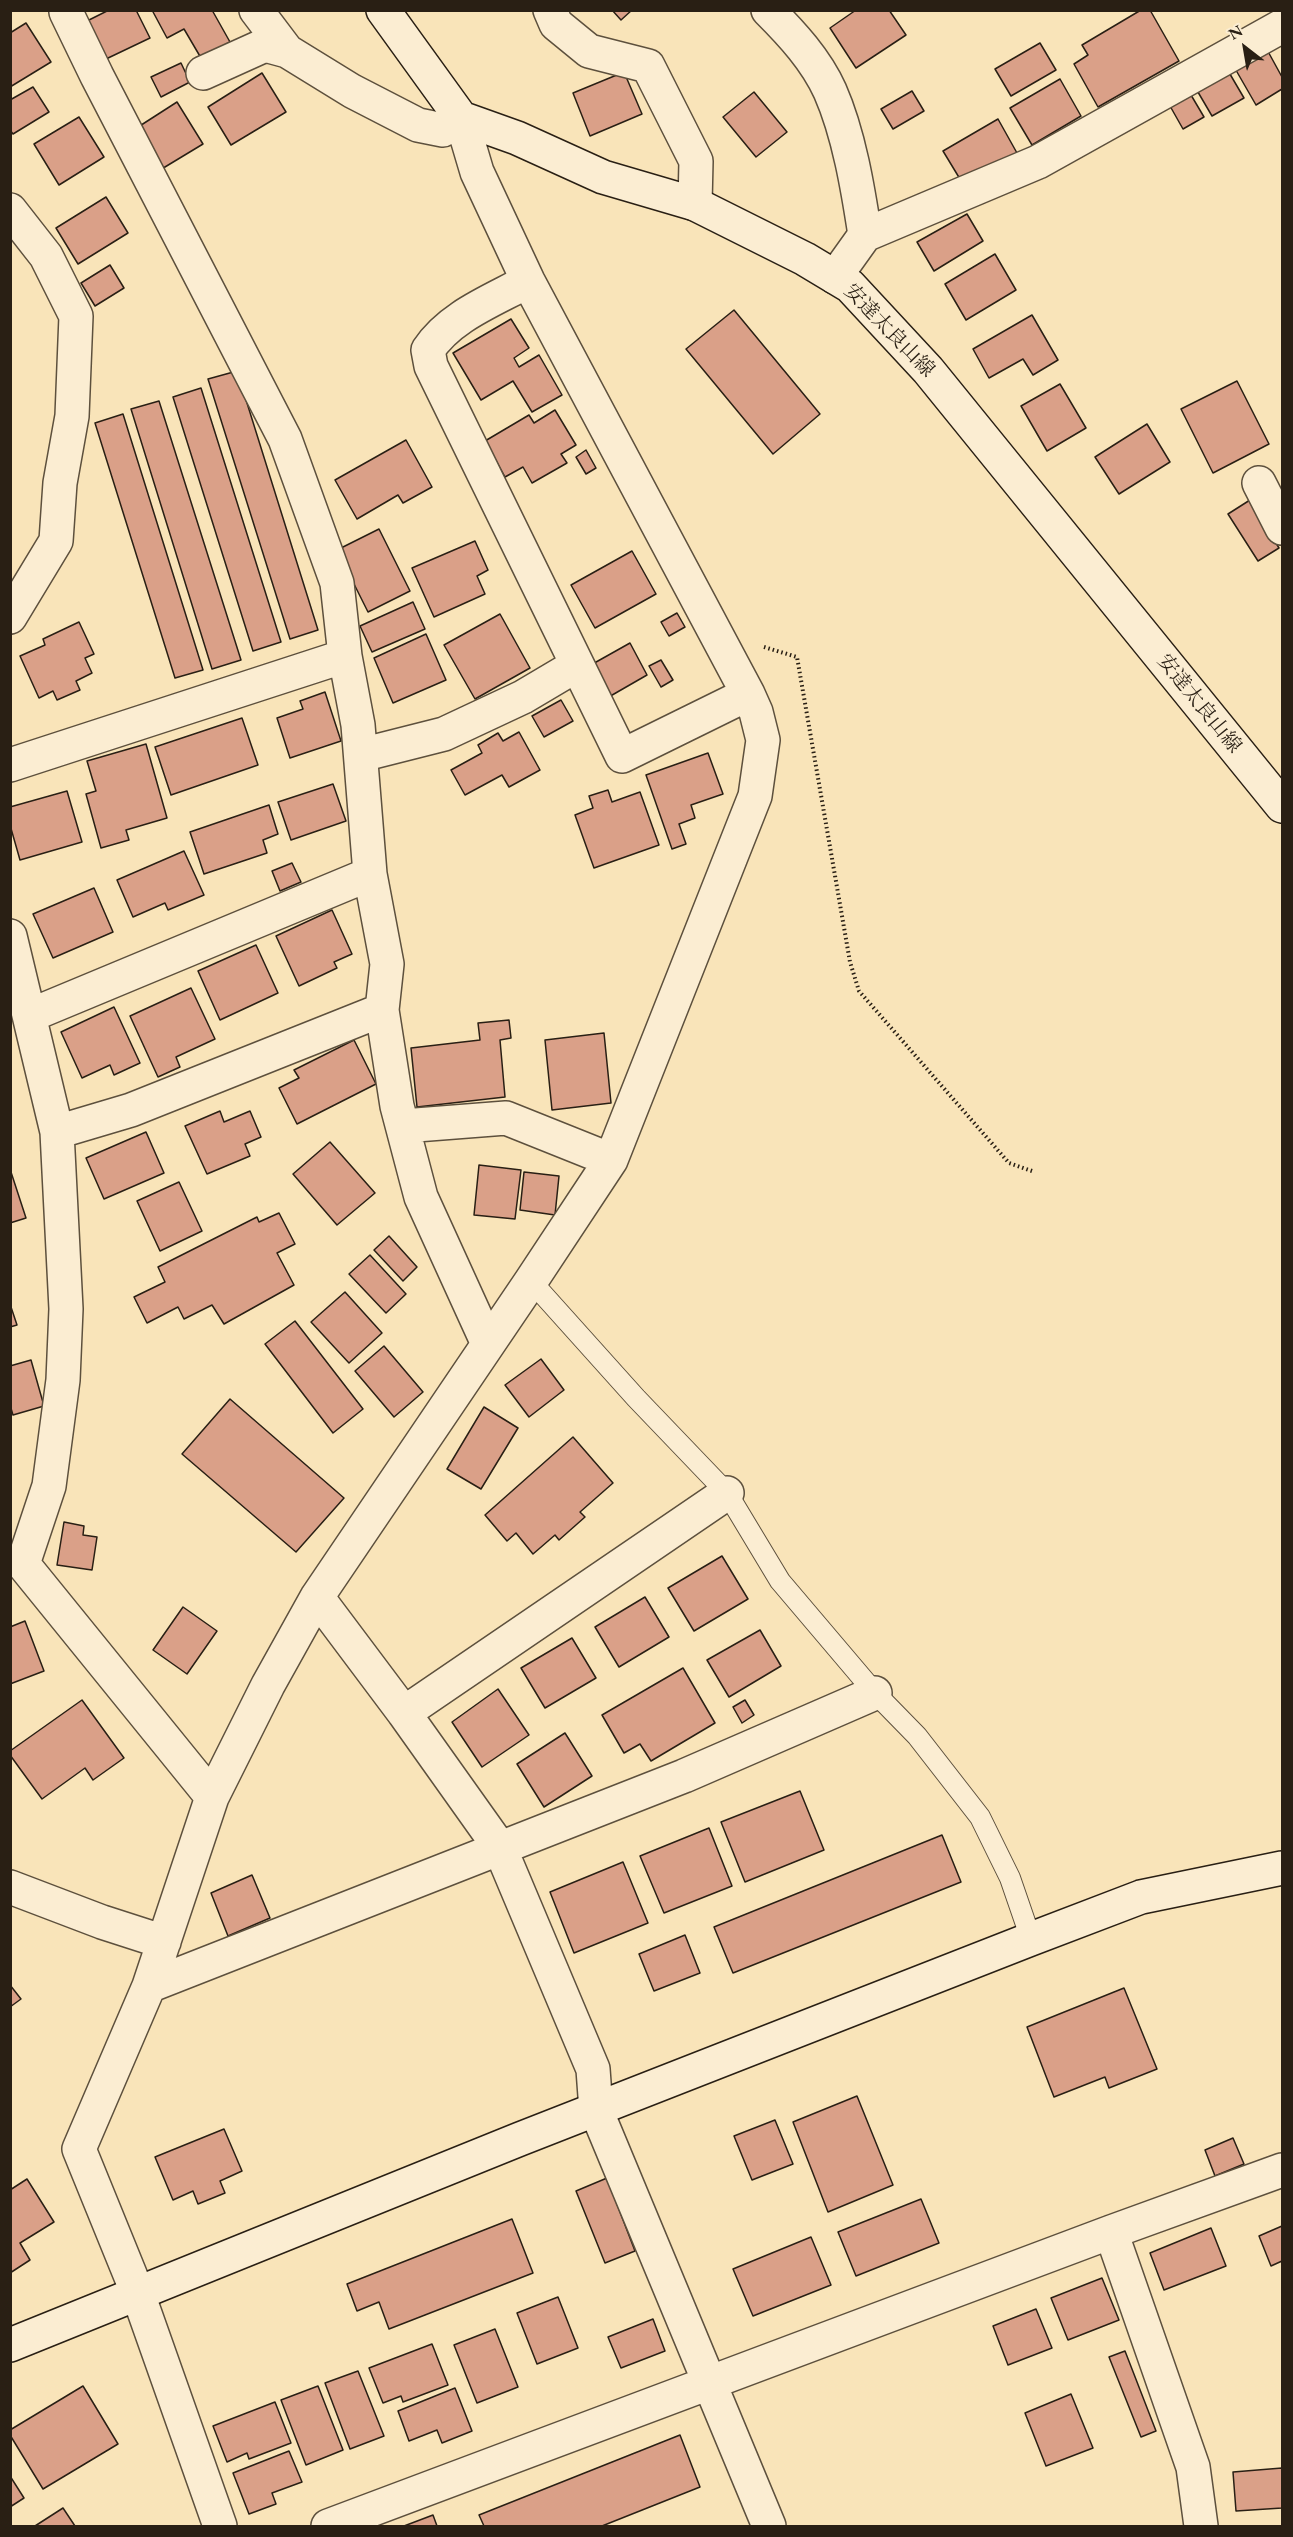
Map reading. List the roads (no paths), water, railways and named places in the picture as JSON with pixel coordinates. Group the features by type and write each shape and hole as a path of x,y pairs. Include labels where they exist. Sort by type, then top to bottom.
{"street":[{"path":"256,10 287,51"},
{"path":"220,2526 138,2294 79,2149 149,1986 212,1797 268,1685 316,1597 611,1160 755,796 763,740 756,712 748,694 528,281 477,171 461,118 383,10"},
{"path":"550,10 556,24 589,51 648,66 696,161 695,204"},
{"path":"768,10 797,39 830,90 854,169 865,235"},
{"path":"66,12 96,76 285,439 337,583 345,656 361,755 370,874 387,964 382,1010 397,1106 421,1197 488,1344"},
{"path":"835,277 865,235 1038,162 1282,26"},
{"path":"203,73 265,45 287,51 352,91 418,125 443,130 461,118"},
{"name":"安達太良山線","path":"461,118 517,138 603,177 695,204 850,286 928,370 1017,483 1276,784"},
{"path":"10,210 46,256 76,316 72,416 60,483 56,541 10,617"},
{"path":"528,281 458,320 434,340 428,350 430,366 622,756 748,694"},
{"path":"1259,483 1282,528"},
{"path":"10,765 345,656"},
{"path":"361,755 444,734 523,697 577,665"},
{"path":"31,1015 370,874"},
{"path":"10,936 31,1015 57,1131 66,1309 63,1380 49,1486 17,1554 212,1797"},
{"path":"57,1131 131,1110 382,1010"},
{"path":"403,1126 506,1118 611,1160"},
{"path":"404,1713 727,1493"},
{"path":"316,1597 404,1713 500,1848 593,2069 596,2110 769,2526"},
{"path":"149,1986 684,1776 875,1693"},
{"path":"10,2345 596,2110 1141,1897 1282,1868"},
{"path":"10,1887 102,1923 164,1942"},
{"path":"328,2526 1282,2170"},
{"path":"1111,2232 1193,2467 1201,2526"}],"lane":[{"path":"531,1281 636,1398 727,1493 780,1581 875,1693 918,1736 980,1817 1010,1878 1031,1939"}]}
